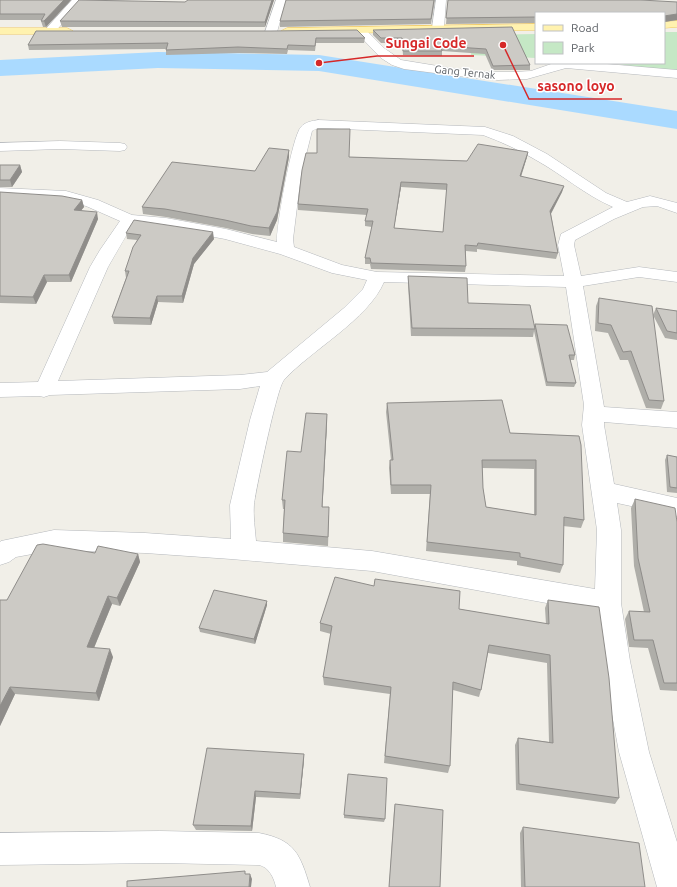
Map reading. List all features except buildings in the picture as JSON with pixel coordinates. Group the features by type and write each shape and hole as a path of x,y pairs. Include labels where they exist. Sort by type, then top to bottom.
{"main road":[{"path":"665,25 677,24"},
{"path":"267,32 535,27"},
{"path":"0,31 82,31"}],"street":[{"path":"267,32 281,0"},
{"path":"438,28 441,0"},
{"path":"50,31 77,1 92,2"},
{"name":"Gang Ternak","path":"360,30 386,58 404,65 491,75 529,74 555,65 566,64 677,74"},
{"path":"286,250 285,239 294,175 301,146 306,129 310,126 318,124 466,129 485,131 508,139 542,157 601,196 626,207"},
{"path":"0,147 60,145 120,147"},
{"path":"0,193 66,196 92,202 129,219 166,223 226,234 286,250 338,269 377,277 574,282 639,272 677,277"},
{"path":"674,887 634,752 616,661 608,603 609,530 594,425 594,405 574,282 566,245 567,238 626,207 649,201 661,202 677,208"},
{"path":"44,390 60,359 82,305 108,250 129,219"},
{"path":"244,551 242,505 260,420 273,378 351,312 371,291 377,277"},
{"path":"0,390 44,390 240,382 273,378"},
{"path":"594,414 677,420"},
{"path":"603,491 677,507"},
{"path":"0,555 10,548 54,540 145,543 372,561 608,603"},
{"path":"0,849 160,847 259,849 273,852 288,869 293,887"}],"green space":[{"path":"665,32 677,32 677,73 618,64 665,64"},
{"path":"535,34 535,58 471,55 470,35"}],"waterway":[{"path":"0,68 158,60 319,63 677,120"}],"place":[{"name":"sasono loyo","path":"503,45"},
{"name":"Sungai Code","path":"319,63"}]}
